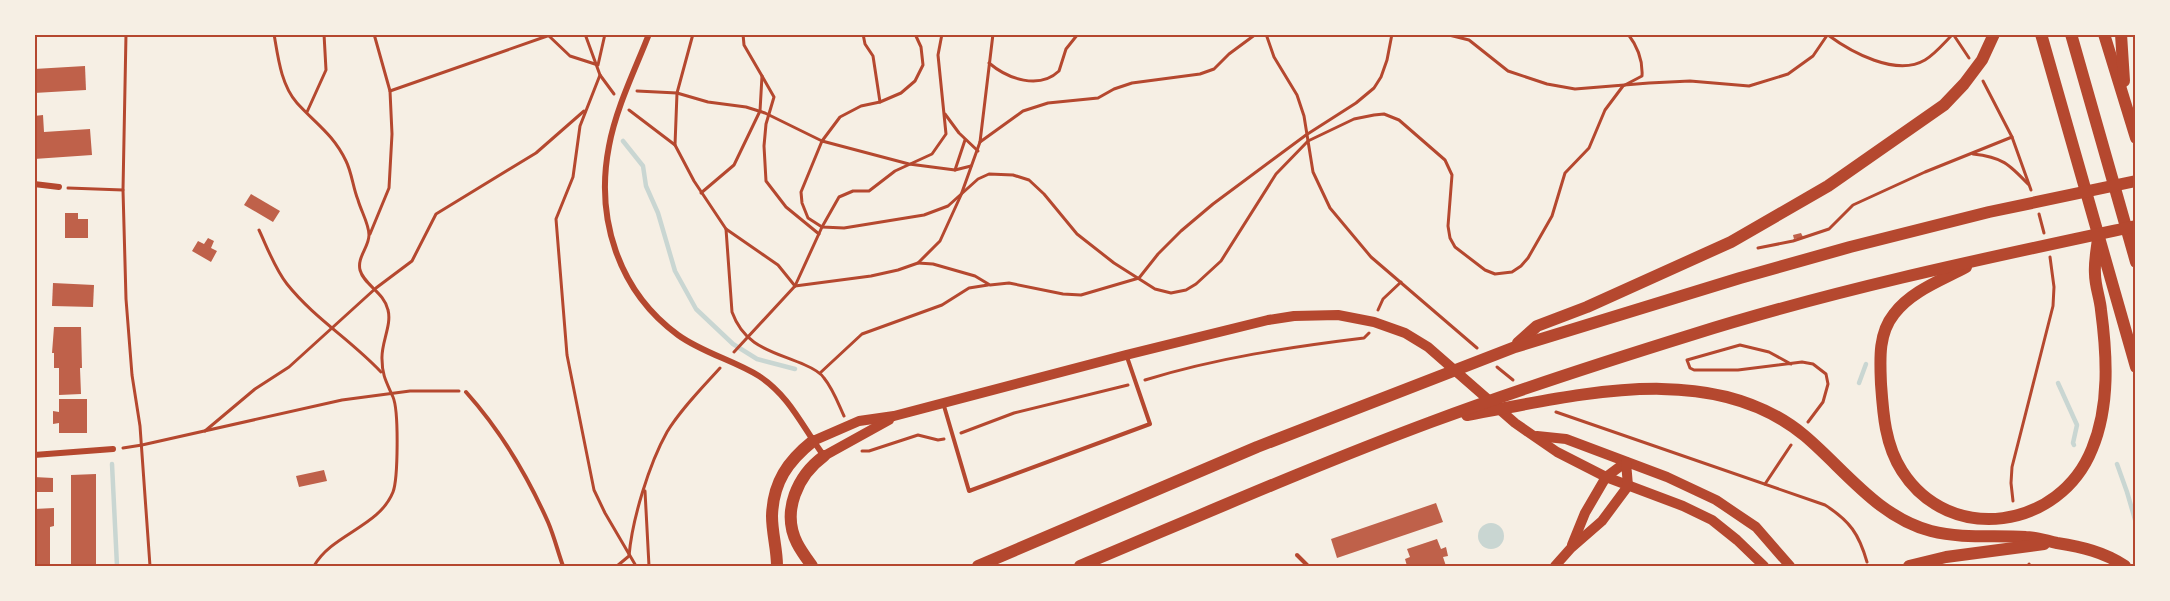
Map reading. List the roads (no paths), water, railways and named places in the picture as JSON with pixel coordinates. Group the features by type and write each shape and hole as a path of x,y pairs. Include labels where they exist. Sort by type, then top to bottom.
{"highway":[{"path":"1515,346 1537,326 1587,308 1722,246 1828,186 1944,105 1982,60 1994,34"},
{"path":"2041,34 2136,367"},
{"path":"2071,34 2136,262"},
{"path":"2104,34 2136,138"},
{"path":"2121,34 2126,103"},
{"path":"978,567 1257,447 1515,346 1751,274 1989,212 2136,181"},
{"path":"1080,567 1269,486 1431,422 1551,380 1732,322 1928,270 2136,226"},
{"path":"1977,261 1911,296 1893,315 1880,351 1883,401 1888,439 1901,471 1911,484 1934,502 1959,515 1976,519 2008,519 2040,508 2053,499 2073,482 2092,450 2100,425 2105,394 2102,320 2094,274 2098,238"},
{"path":"1431,422 1617,390 1687,389 1742,402 1774,416 1802,434 1885,509 1908,522 1931,531 1963,536 2029,537 2077,545 2125,567"},
{"path":"777,567 772,516 776,489 795,456 813,441"},
{"path":"812,567 796,542 792,529 791,512 794,495 800,481 824,456"},
{"path":"1909,567 1946,557 2057,543"},
{"path":"1090,567 1108,554"}],"main road":[{"path":"813,441 848,425 894,416 1268,320 1294,316 1338,315 1374,322 1405,333 1428,347 1515,423 1537,436 1557,452 1606,477 1683,506 1712,520 1737,540 1764,567"},
{"path":"824,456 894,416"},
{"path":"1537,436 1566,439 1690,487 1737,513 1756,527 1790,567"},
{"path":"1571,549 1585,513 1606,477 1626,462"},
{"path":"1555,567 1602,521 1628,486 1626,462"}],"street":[{"path":"649,34 609,144 605,197 608,226 628,279 645,304 677,334 712,355 749,370 770,384 795,410 824,456"},
{"path":"34,184 59,187"},
{"path":"34,455 112,449"}],"lane":[{"path":"943,402 969,491 1150,424 1126,355"},
{"path":"466,392 520,463 549,524 563,567"},
{"path":"1297,555 1308,567"}],"waterway":[{"path":"623,141 643,166 646,186 658,213 675,271 696,309 733,344 757,359 795,369"},
{"path":"1859,383 1866,364"},
{"path":"2058,383 2077,425 2074,445"},
{"path":"112,464 117,566"},
{"path":"2117,464 2136,523"}]}
